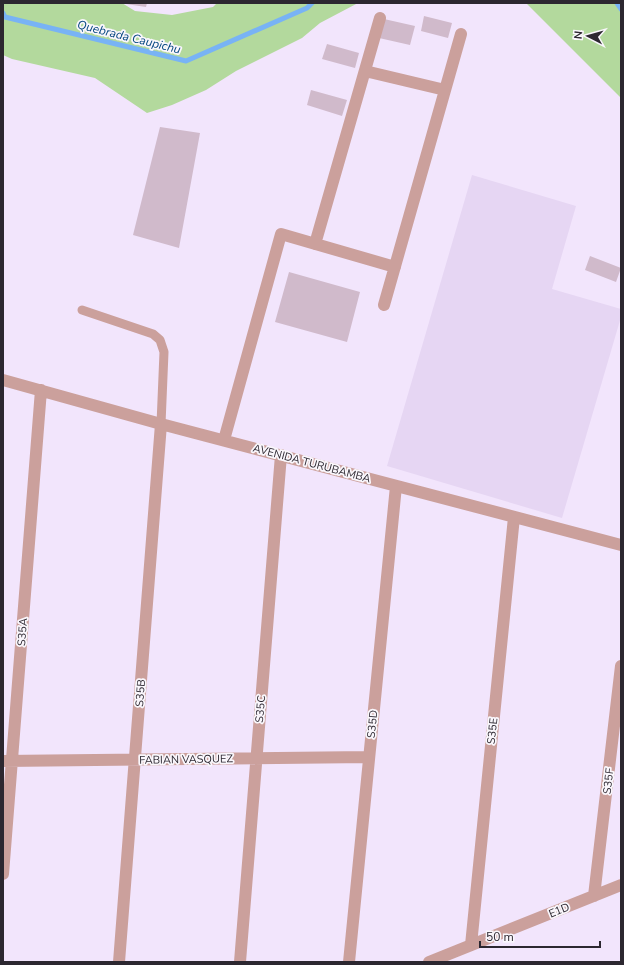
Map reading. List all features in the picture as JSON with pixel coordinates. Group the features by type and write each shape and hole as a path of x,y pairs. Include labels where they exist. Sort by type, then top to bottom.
{"street":[{"path":"315,244 380,18"},
{"path":"384,305 461,34"},
{"path":"365,71 445,90"},
{"path":"224,440 281,234 395,267"},
{"name":"AVENIDA TURUBAMBA","path":"3,380 161,424 621,545"},
{"name":"S35A","path":"3,874 8,761 41,390"},
{"name":"S35B","path":"119,962 161,424"},
{"name":"S35C","path":"240,962 281,455"},
{"name":"S35D","path":"349,962 396,486"},
{"name":"S35E","path":"471,945 514,517"},
{"name":"S35F","path":"594,896 621,666"},
{"name":"FABIAN VASQUEZ","path":"8,761 369,757"},
{"name":"E1D","path":"429,962 621,885"}],"lane":[{"path":"82,310 154,334 160,340 164,352 161,424"}],"shaded area":[{"path":"472,175 576,206 552,289 621,309 621,317 562,518 387,466"}],"green space":[{"path":"3,3 122,3 135,11 172,15 213,7 217,3 358,3 320,23 302,38 236,71 206,90 172,105 147,113 95,78 12,59 3,55"},
{"path":"526,3 621,3 621,98"}],"building":[{"path":"147,3 146,7 126,4"},
{"path":"424,16 452,23 448,38 421,31"},
{"path":"384,19 415,26 410,45 379,38"},
{"path":"327,44 359,53 355,68 322,59"},
{"path":"311,90 347,100 342,116 307,105"},
{"path":"160,127 200,133 179,248 133,235"},
{"path":"590,256 621,268 616,282 585,270"},
{"path":"289,272 360,292 347,342 275,322"}],"waterway":[{"name":"Quebrada Caupichu","path":"3,13 5,17 186,61 307,8 312,3"},
{"name":"Quebrada Caupichu","path":"617,3 621,9"}]}
